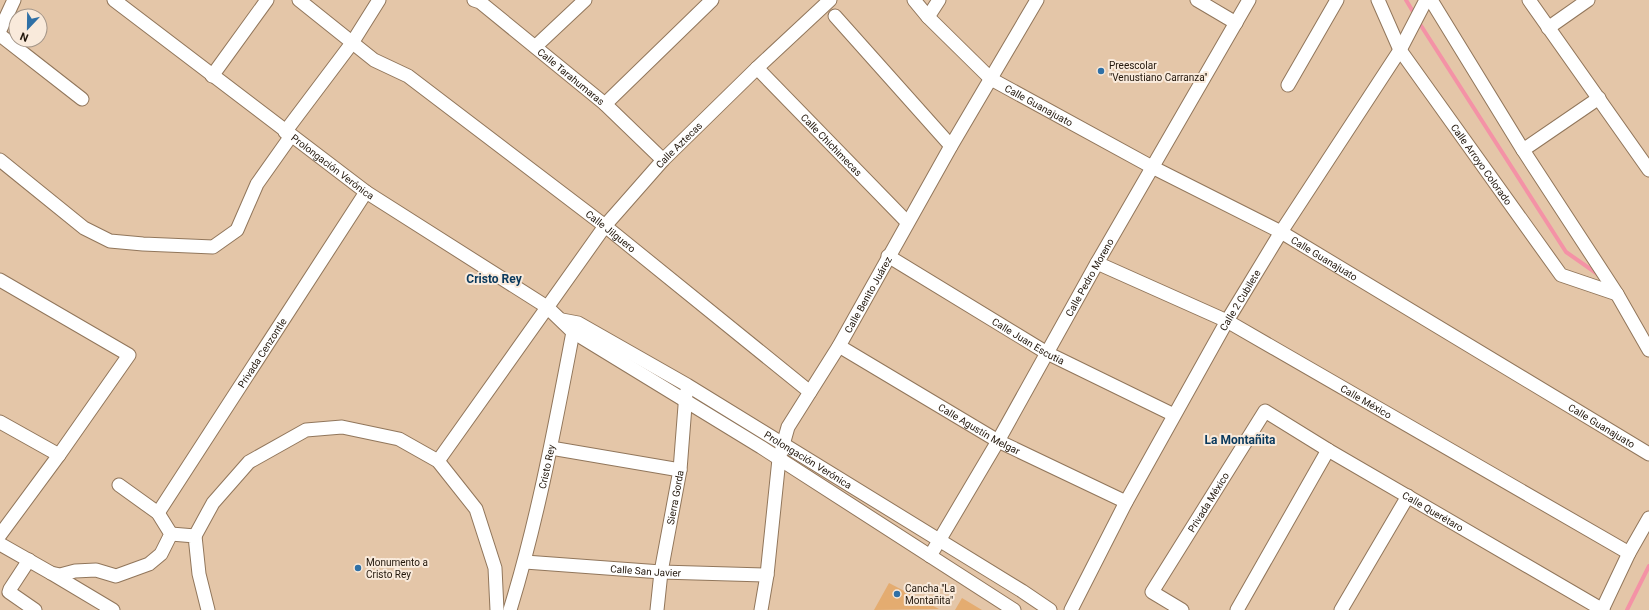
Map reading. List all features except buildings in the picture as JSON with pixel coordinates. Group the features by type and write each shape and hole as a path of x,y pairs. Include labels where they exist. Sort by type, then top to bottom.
{"street":[{"path":"0,30 14,0"},
{"name":"Prolongación Verónica","path":"114,0 366,192 547,307 562,320 688,385 1022,591 1050,610"},
{"path":"212,76 267,0"},
{"path":"299,0 352,43"},
{"path":"0,160 84,228 110,241 213,247 237,230 256,184 288,134 352,43 379,0"},
{"path":"536,46 585,0"},
{"path":"606,104 712,0"},
{"name":"Calle Aztecas","path":"438,461 605,226 663,160 756,68 830,0"},
{"name":"Calle Guanajuato","path":"914,0 928,17 991,79 1152,167 1281,232 1649,454"},
{"path":"928,17 939,0"},
{"name":"Calle Benito Juárez","path":"761,610 767,575 779,459 788,427 839,346 907,222 1037,0"},
{"path":"1197,0 1236,23"},
{"name":"Calle Pedro Moreno","path":"930,556 998,441 1097,263 1249,0"},
{"path":"1288,85 1337,0"},
{"name":"Calle Arroyo Colorado","path":"1378,0 1400,50 1561,275 1617,294"},
{"path":"1529,0 1649,170"},
{"path":"1548,28 1588,0"},
{"name":"Calle Tarahumaras","path":"479,1 606,104 663,160"},
{"path":"1426,2 1617,294 1649,350"},
{"name":"Calle 2 Cubilete","path":"1071,610 1126,502 1227,321 1281,232 1400,50 1426,2"},
{"path":"835,16 951,146"},
{"path":"0,35 82,99"},
{"name":"Calle Jilguero","path":"352,43 374,60 408,76 605,226 810,392"},
{"name":"Calle Chichimecas","path":"756,68 907,222"},
{"path":"1523,150 1599,98"},
{"name":"Privada Cenzontle","path":"158,514 366,192"},
{"name":"Calle Juan Escutia","path":"888,256 1047,352 1174,415"},
{"name":"Calle México","path":"1097,263 1227,321 1629,552"},
{"path":"0,280 129,354 59,455 0,535"},
{"name":"Prolongación Verónica","path":"576,328 1012,610"},
{"name":"Cristo Rey","path":"510,610 525,562 576,328"},
{"name":"Calle Agustín Melgar","path":"839,346 998,441 1126,502"},
{"name":"Sierra Gorda","path":"658,610 661,572 680,470 684,399 688,385"},
{"name":"Calle Querétaro","path":"1265,411 1328,450 1602,610"},
{"name":"Privada México","path":"1182,610 1152,592 1265,411"},
{"path":"0,422 59,455"},
{"path":"208,610 199,574 195,536 213,503 249,462 306,430 342,426 399,439 438,461 476,509 495,568 497,610"},
{"path":"551,448 680,470"},
{"path":"1237,610 1328,450"},
{"path":"119,485 158,514 171,534"},
{"path":"1341,610 1408,496"},
{"path":"1602,610 1629,552 1649,518"},
{"path":"171,534 195,536"},
{"path":"51,573 60,575 75,571 96,570 116,576 149,564 161,554 171,534"},
{"path":"0,544 113,610"},
{"path":"29,560 9,592 35,610"},
{"name":"Calle San Javier","path":"525,562 661,572 767,575"},
{"path":"1012,610 1022,591"}],"shaded area":[{"name":"Cancha \"La Montañita\"","path":"889,583 939,609 874,610"},
{"path":"962,598 982,610 955,610"}],"waterway":[{"path":"1406,0 1415,15"},
{"path":"1418,21 1566,252 1599,275"},
{"path":"1627,610 1649,566"}],"place":[{"name":"Preescolar \"Venustiano Carranza\"","path":"1101,71"},
{"name":"Monumento a Cristo Rey","path":"358,568"},
{"name":"Cancha \"La Montañita\"","path":"897,594"}],"district":[{"name":"Cristo Rey","path":"494,279"},
{"name":"La Montañita","path":"1240,440"}]}
